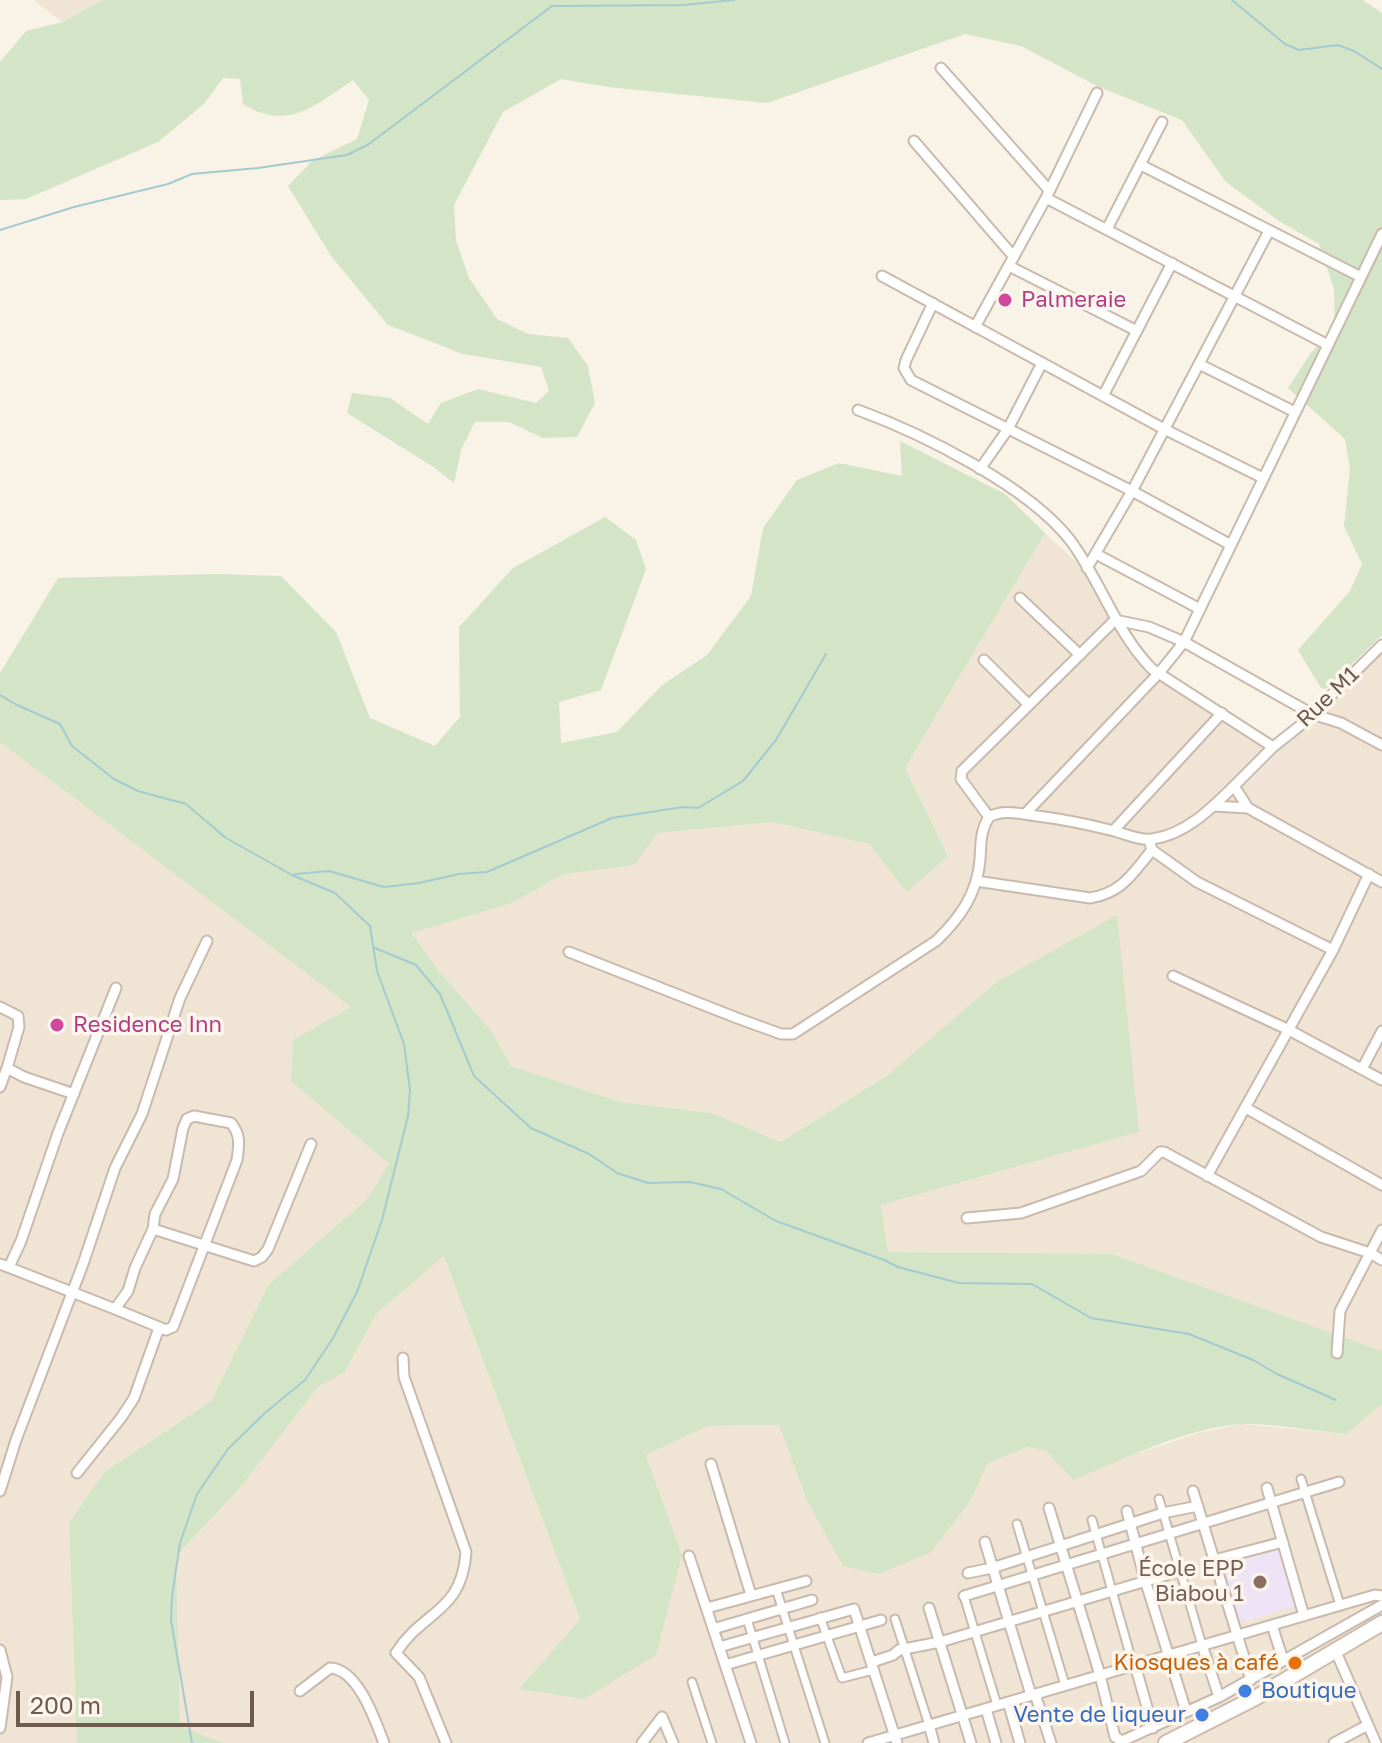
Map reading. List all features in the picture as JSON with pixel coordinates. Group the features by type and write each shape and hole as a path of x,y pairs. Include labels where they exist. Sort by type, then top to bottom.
{"main road":[{"path":"1166,1743 1336,1652 1382,1623"}],"street":[{"path":"941,68 1048,194 1107,229 1328,345"},
{"path":"975,327 1048,194 1097,93"},
{"path":"1107,229 1162,122"},
{"path":"914,141 1011,261 1137,331"},
{"path":"1141,165 1361,277"},
{"path":"1087,568 1132,491 1269,231"},
{"path":"1025,814 1159,673 1184,642 1382,234"},
{"path":"1103,396 1172,263"},
{"path":"882,276 1164,429 1263,478"},
{"path":"933,303 906,360 905,374 911,380 1132,491 1231,545"},
{"path":"980,469 1008,429 1042,363"},
{"path":"1199,364 1295,412"},
{"path":"858,410 980,469 1041,509 1070,541 1136,652 1159,673 1273,747"},
{"path":"1096,554 1200,609"},
{"path":"1020,598 1080,655"},
{"path":"1115,620 1149,627 1184,642 1312,714 1341,723 1382,745"},
{"path":"989,817 961,779 962,771 1115,620"},
{"name":"Rue M1","path":"1150,845 1214,806 1382,645"},
{"path":"984,660 1029,705"},
{"path":"1114,830 1222,713"},
{"path":"1234,786 1248,808"},
{"path":"1214,806 1248,808 1382,882"},
{"path":"569,952 752,1024 781,1034 793,1034 936,941 964,912 976,881 980,840 989,817 998,812 1114,830 1150,845 1197,882 1333,950"},
{"path":"976,881 1090,898 1103,896 1123,885 1150,845"},
{"path":"1207,1176 1333,950 1369,874"},
{"path":"0,1491 115,1168 146,1102 180,998 207,941"},
{"path":"1173,976 1289,1030 1382,1080"},
{"path":"115,1309 128,1291 153,1229 155,1214 173,1179 187,1119 194,1116 231,1123 237,1130 240,1143 237,1160 173,1327 166,1330 159,1328 73,1291 4,1266 116,988"},
{"path":"0,1007 18,1016 19,1027 0,1087"},
{"path":"1362,1069 1382,1031"},
{"path":"7,1068 74,1094"},
{"path":"1246,1108 1382,1185"},
{"path":"153,1229 254,1261 262,1257 311,1144"},
{"path":"967,1218 1021,1213 1141,1171 1160,1152 1170,1154 1321,1237 1382,1260"},
{"path":"1337,1353 1340,1311 1382,1230"},
{"path":"77,1473 134,1398 159,1328"},
{"path":"403,1358 404,1377 466,1552 462,1578 455,1593 396,1653 419,1677 446,1743"},
{"path":"711,1464 751,1595"},
{"path":"1301,1479 1340,1605"},
{"path":"1020,1743 964,1596 1339,1482"},
{"path":"1267,1488 1304,1616"},
{"path":"1193,1491 1251,1680"},
{"path":"1159,1499 1219,1697"},
{"path":"968,1573 1163,1513 1198,1506"},
{"path":"1049,1508 1118,1739 1122,1741 1219,1697 1382,1605"},
{"path":"1127,1511 1186,1711"},
{"path":"1092,1520 1153,1728"},
{"path":"1017,1524 1065,1685"},
{"path":"985,1542 1051,1743"},
{"path":"1214,1560 1283,1542"},
{"path":"689,1556 751,1743"},
{"path":"820,1617 842,1678 907,1649 1180,1571"},
{"path":"707,1608 806,1581"},
{"path":"776,1589 825,1743"},
{"path":"868,1743 896,1739 929,1725 1375,1595 1382,1596"},
{"path":"713,1629 812,1600"},
{"path":"929,1608 971,1743"},
{"path":"719,1647 788,1625 854,1609 896,1739"},
{"path":"747,1619 785,1743"},
{"path":"895,1619 907,1649 934,1743"},
{"path":"725,1665 881,1620"},
{"path":"1272,1625 1283,1660"},
{"path":"0,1650 7,1677 0,1728"},
{"path":"1336,1652 1376,1743"},
{"path":"300,1691 330,1668 342,1671 363,1696 384,1743"},
{"path":"692,1682 712,1743"},
{"path":"986,1709 996,1743"},
{"path":"642,1743 658,1718 662,1717 673,1743"},
{"path":"1334,1743 1366,1726"}],"shaded area":[{"path":"34,0 103,0 62,22"},
{"path":"1045,533 1082,567 1135,656 1275,740 1274,747 1382,642 1382,1351 1112,1254 888,1252 881,1205 1139,1132 888,1074 781,1142 712,1113 621,1102 511,1066 490,1029 438,970 412,932 512,903 564,874 635,865 656,833 773,822 869,844 907,891 948,855 905,768"},
{"path":"0,738 58,786 352,1007 293,1040 291,1080 390,1164 367,1199 268,1285 211,1401 104,1472 69,1523 77,1743 0,1743"},
{"path":"444,1255 580,1619 520,1688 682,1555 646,1455 708,1426 779,1425 806,1498 971,1500 987,1464 1027,1447 1047,1451 1139,1453 1198,1433 1241,1424 1346,1434 1382,1404 1382,1743 223,1743 180,1726 176,1558 240,1488 318,1387 345,1372 376,1314"},
{"name":"École EPP Biabou 1","path":"1281,1541 1300,1605 1239,1623 1220,1559"}],"green space":[{"path":"103,0 1363,0 1382,13 1382,635 1326,689 1321,688 1298,650 1350,591 1362,564 1344,526 1350,469 1345,439 1288,388 1310,354 1335,327 1334,289 1319,244 1279,221 1226,182 1182,120 1097,86 1021,46 965,34 767,103 608,87 561,79 503,112 454,205 456,240 469,278 497,319 528,334 568,338 588,366 595,403 577,437 543,438 509,422 475,422 461,450 454,483 347,413 352,393 390,398 428,424 441,403 478,389 536,403 549,391 541,367 463,354 388,325 331,256 288,186 312,161 357,139 369,100 353,80 301,112 274,116 243,104 240,79 223,78 204,104 158,142 26,199 0,200 0,62 26,31 62,22"},
{"path":"900,441 1005,494 1045,533 905,768 948,856 907,892 869,844 773,822 657,833 635,865 564,874 512,903 412,933 438,970 490,1029 511,1066 621,1102 712,1113 781,1142 889,1074 997,982 1117,915 1139,1132 881,1205 888,1252 1112,1254 1382,1351 1382,1404 1346,1434 1266,1425 1221,1426 1156,1446 1073,1480 1047,1451 1027,1447 987,1464 971,1500 931,1552 879,1574 843,1566 806,1498 779,1425 708,1426 646,1455 682,1555 656,1655 584,1699 519,1689 580,1619 444,1256 376,1314 345,1372 318,1387 240,1488 176,1557 180,1726 223,1743 77,1743 69,1523 104,1472 211,1401 268,1285 367,1199 389,1164 291,1081 293,1040 351,1007 0,742 0,673 58,578 215,574 281,576 336,632 370,718 435,746 460,717 459,627 513,568 605,517 636,540 646,569 601,690 559,702 561,743 617,732 662,685 707,655 751,596 763,528 797,480 839,463 902,476"}],"waterway":[{"path":"0,230 74,207 168,184 192,174 347,155 369,144 552,6 684,5 734,0"},
{"path":"1232,0 1285,44 1299,50 1338,45 1382,69"},
{"path":"295,874 329,871 384,887 487,872 612,818 683,807 698,808 743,781 776,740 826,654"},
{"path":"0,695 60,724 72,746 114,779 138,791 186,804 226,838 292,875 335,893 370,926 377,971 404,1044 410,1090 408,1116 382,1220 357,1292 333,1338 305,1380 228,1449 197,1494 180,1543 171,1620 192,1743"},
{"path":"375,948 416,965 440,994 474,1076 531,1128 589,1154 617,1173 648,1183 690,1182 721,1189 776,1221 898,1267 959,1283 1032,1284 1091,1318 1189,1334 1253,1360 1336,1400"}],"place":[{"name":"Palmeraie","path":"1005,300"},
{"name":"Residence Inn","path":"57,1025"},
{"name":"École EPP Biabou 1","path":"1260,1582"},
{"name":"Kiosques à café","path":"1295,1663"},
{"name":"Boutique","path":"1245,1691"},
{"name":"Vente de liqueur","path":"1202,1715"}]}
